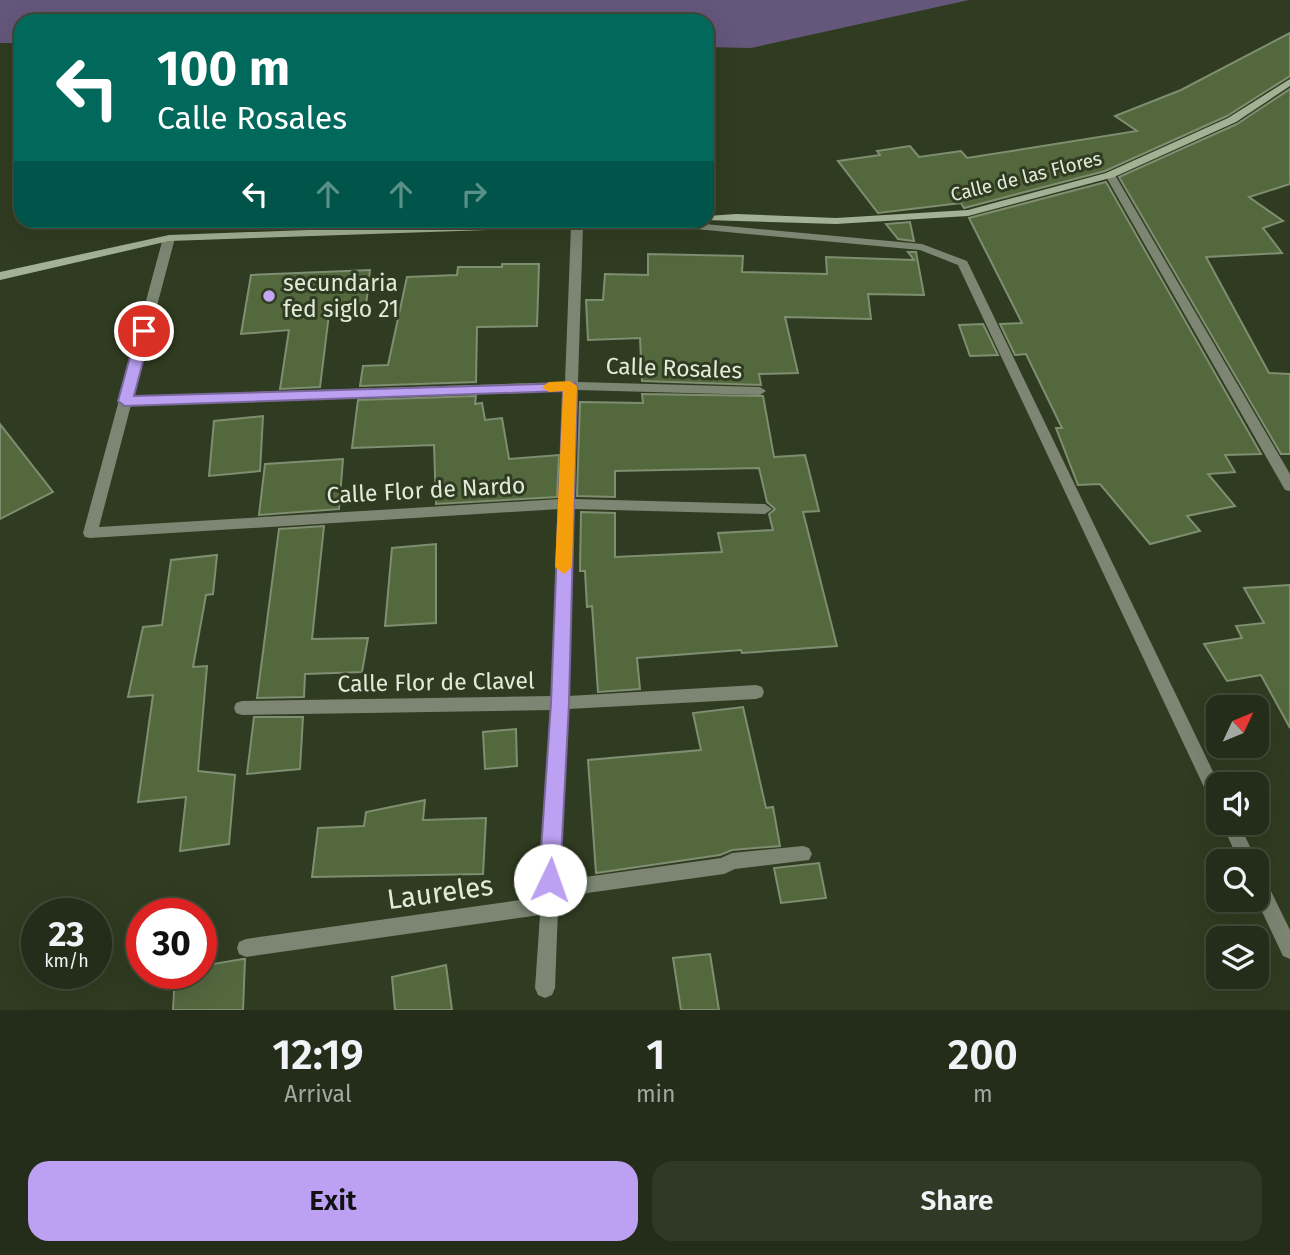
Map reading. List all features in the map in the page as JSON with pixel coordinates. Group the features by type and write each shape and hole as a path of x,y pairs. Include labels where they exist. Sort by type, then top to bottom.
{"street":[{"name":"Calle de las Flores","path":"714,219 836,221 968,213 1110,175 1232,120 1290,82"},
{"path":"1110,175 1290,486"},
{"path":"0,276 169,238 509,228"},
{"path":"545,988 560,703 577,228"},
{"path":"714,228 922,247 963,263 1206,774"},
{"path":"125,401 169,238"},
{"name":"Calle Rosales","path":"125,401 570,386 760,391"},
{"name":"Calle Flor de Nardo","path":"125,401 90,533 565,505 765,509"},
{"name":"Calle Flor de Clavel","path":"242,708 560,703 756,692"},
{"name":"Laureles","path":"246,948 548,905 585,885 724,866 732,861 803,855"},
{"path":"1269,907 1290,950"}],"shaded area":[{"path":"0,0 969,0 751,48 714,47 714,14 14,14 14,43 0,43"}],"building":[{"path":"1290,33 1290,76 1227,116 1105,171 964,208 961,203 878,213 838,161 880,155 877,151 910,146 919,157 961,151 967,158 1137,131 1115,116 1181,90"},
{"path":"1290,89 1290,184 1249,197 1283,221 1263,228 1282,253 1206,257 1269,373 1290,374 1290,454 1281,454 1119,177 1237,124"},
{"path":"1106,182 1261,454 1225,455 1235,472 1208,474 1235,506 1187,516 1200,531 1150,544 1100,484 1078,485 1056,428 1062,428 1026,354 1015,355 1000,324 1022,323 969,218"},
{"path":"910,222 914,241 898,239 886,224"},
{"path":"908,252 916,252 924,295 868,294 871,319 785,317 798,373 759,374 761,385 642,381 640,338 588,340 586,300 603,300 605,274 648,275 648,254 743,256 742,272 827,274 826,257 914,260"},
{"path":"502,264 539,264 537,326 477,327 476,382 360,386 363,366 388,365 407,277 457,275 458,267 502,267"},
{"path":"370,270 366,306 330,306 320,387 280,389 289,330 241,334 251,275"},
{"path":"983,324 998,355 970,356 959,325"},
{"path":"642,394 763,396 774,457 805,455 819,511 803,512 837,646 637,658 640,689 598,692 592,606 587,607 585,571 580,571 581,512 615,513 615,557 722,552 718,533 773,530 769,514 775,509 767,502 759,468 615,471 615,497 577,496 580,402 643,403"},
{"path":"476,396 475,404 482,403 485,420 502,418 509,459 559,455 557,497 436,504 434,445 352,448 358,400"},
{"path":"263,416 260,471 209,476 214,421"},
{"path":"0,424 53,492 0,519"},
{"path":"343,459 339,509 259,515 265,464"},
{"path":"324,526 312,639 368,638 362,672 305,674 304,697 257,698 279,529"},
{"path":"436,544 436,623 385,626 392,548"},
{"path":"217,555 213,594 206,595 193,667 207,666 198,771 235,775 229,844 180,851 186,797 138,802 153,695 128,697 143,627 162,625 171,560"},
{"path":"1290,585 1290,728 1261,675 1227,681 1204,644 1242,638 1236,626 1264,623 1244,588"},
{"path":"743,707 766,808 773,807 780,846 732,850 720,855 596,873 588,760 701,750 693,713"},
{"path":"254,717 303,717 300,769 247,774"},
{"path":"516,729 517,766 485,769 483,732"},
{"path":"425,800 423,820 486,818 483,874 312,877 318,828 364,826 366,812"},
{"path":"819,863 826,898 781,903 774,868"},
{"path":"710,954 719,1010 681,1010 673,958"},
{"path":"245,959 243,1010 173,1010 174,989 217,989 217,963"},
{"path":"446,965 452,1010 395,1010 392,977"}],"slow traffic":[{"path":"549,387 570,386 564,567"}],"place":[{"name":"secundaria fed siglo 21","path":"269,296"}],"route":[{"path":"144,331 125,401 570,386 560,703 550,880"}]}
